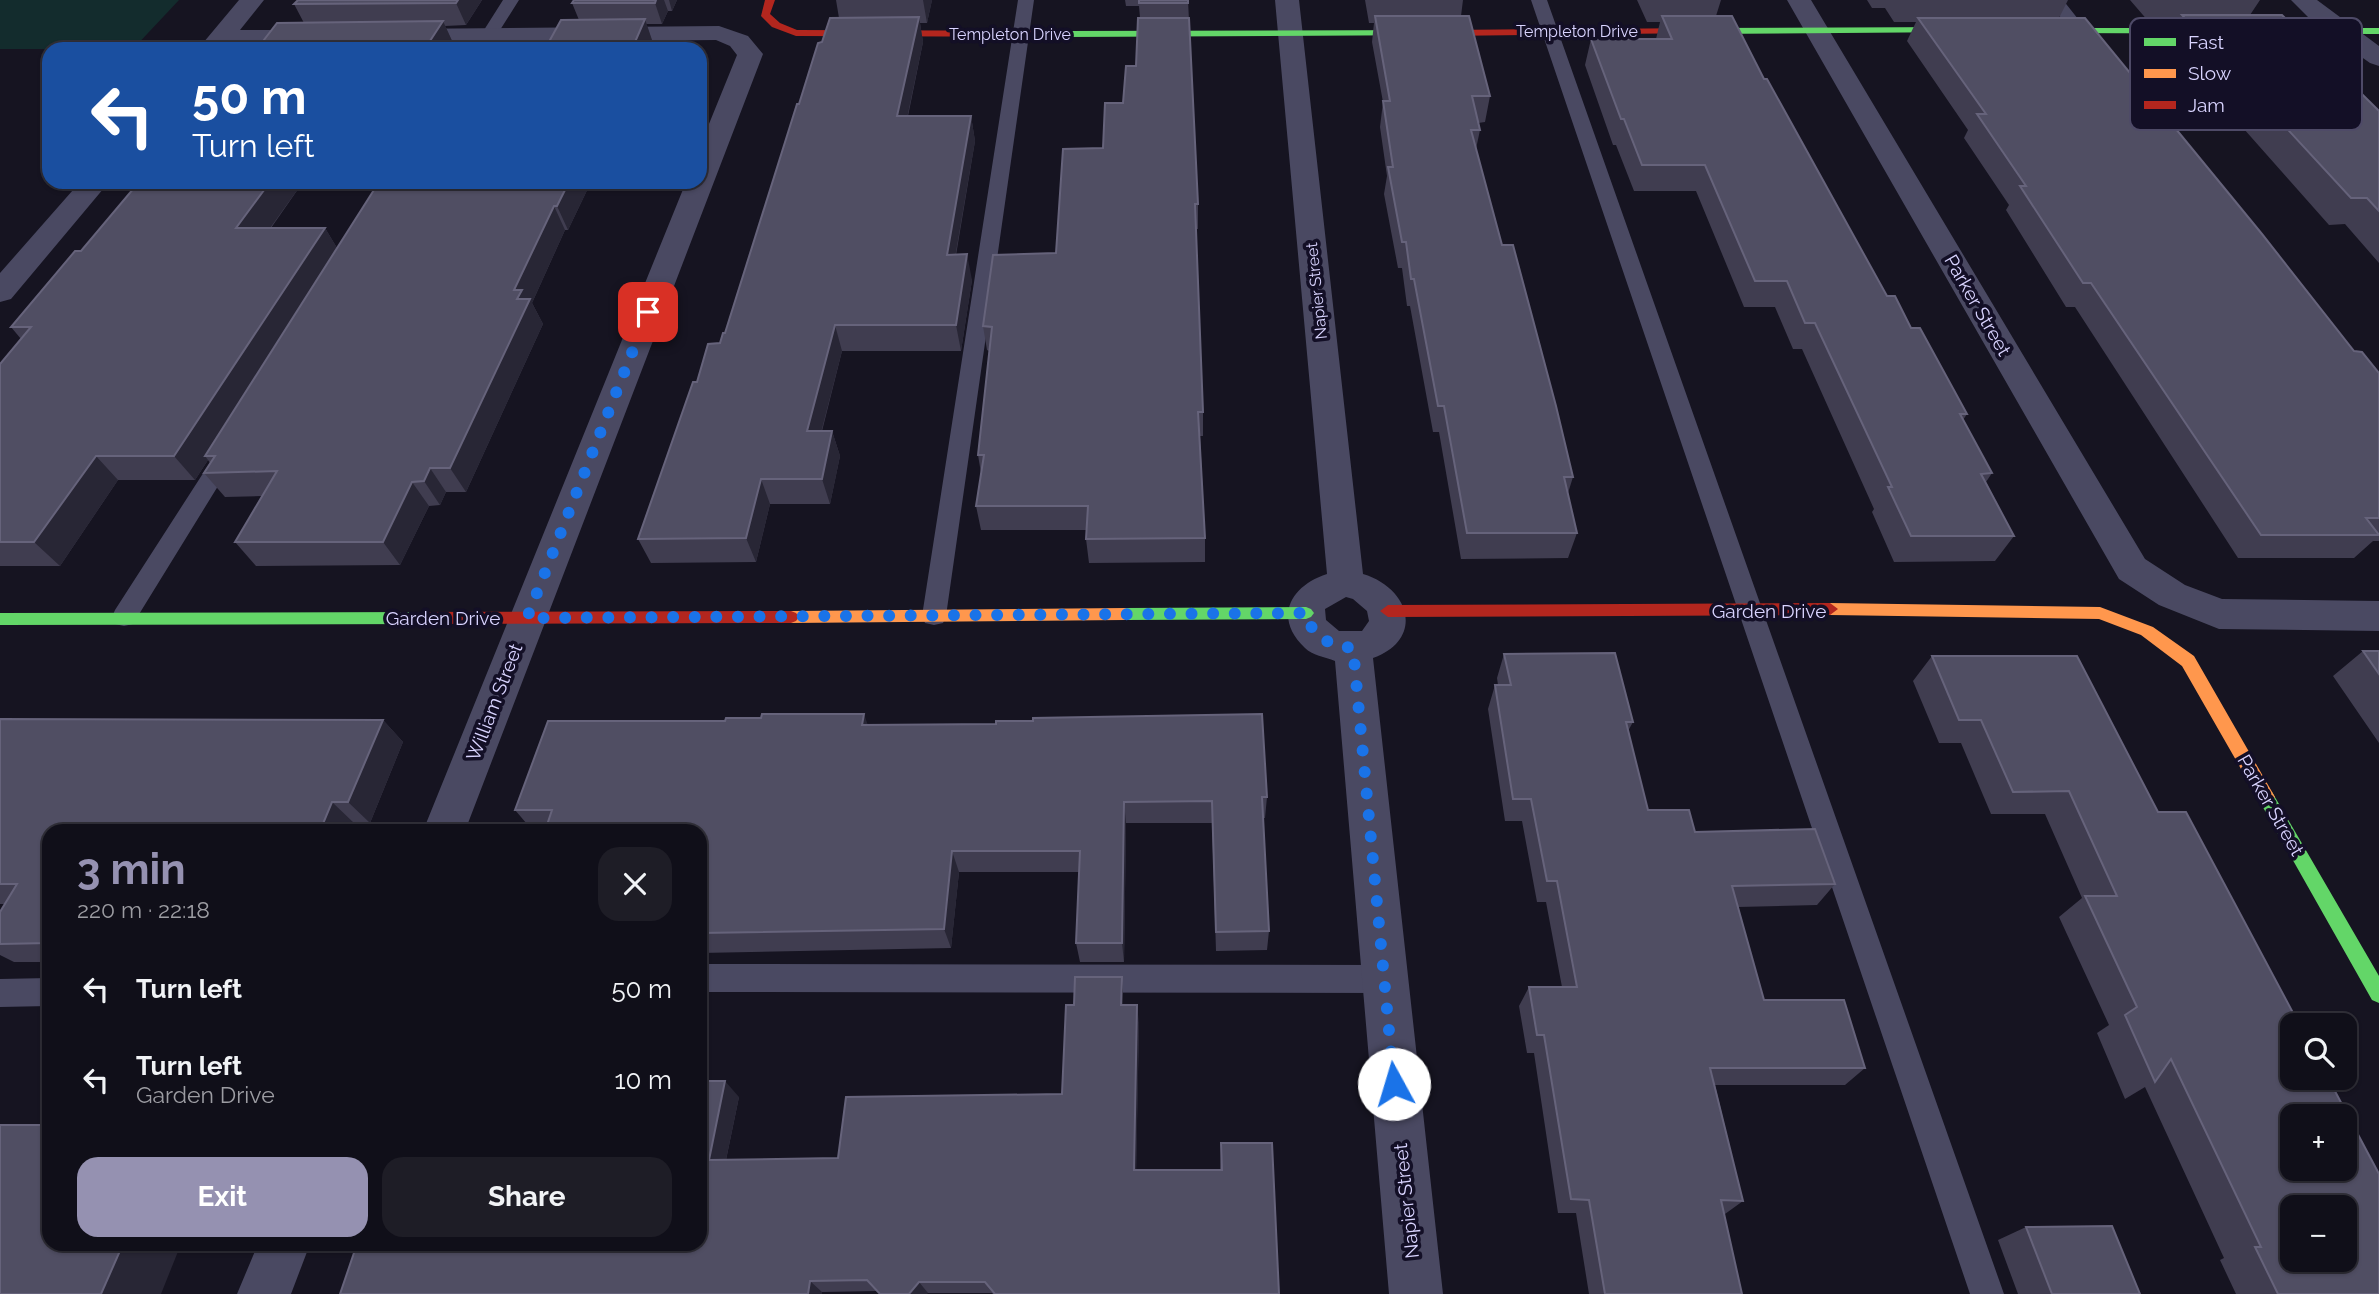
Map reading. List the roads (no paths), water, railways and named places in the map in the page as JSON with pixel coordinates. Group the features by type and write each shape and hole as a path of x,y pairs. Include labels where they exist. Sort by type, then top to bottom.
{"street":[{"path":"217,42 252,0"},
{"name":"Templeton Drive","path":"770,0 765,14 776,25 796,33 1290,34 1982,30"},
{"name":"Napier Street","path":"1287,0 1346,583"},
{"name":"Parker Street","path":"1799,0 2132,569 2172,596 2219,614 2379,616"},
{"path":"2303,0 2325,18"},
{"path":"2024,30 2130,30"},
{"name":"William Street","path":"485,42 719,33 739,41 750,54 707,163"},
{"path":"236,42 337,37"},
{"path":"379,37 485,42"},
{"path":"2362,46 2379,58"},
{"path":"0,292 89,189"},
{"name":"William Street","path":"447,824 697,189"},
{"path":"1346,583 1360,585 1372,591 1382,600 1388,611 1388,624 1382,636 1370,645 1353,648 1335,646 1320,638 1309,626 1306,613 1309,601 1318,591 1330,585 1346,583"},
{"name":"Garden Drive","path":"1388,611 1752,612 1955,609 2100,613 2147,631"},
{"name":"Garden Drive","path":"0,619 1306,613"},
{"name":"Parker Street","path":"2147,631 2188,661 2379,994"},
{"name":"Napier Street","path":"1353,648 1416,1294"},
{"path":"264,1294 281,1251"}],"lane":[{"path":"485,42 511,0"},
{"path":"934,616 1026,0"},
{"path":"1539,0 1987,1294"},
{"path":"2054,0 2100,56"},
{"path":"124,617 237,436"},
{"path":"707,978 1384,979"},
{"path":"0,993 42,992"}]}
